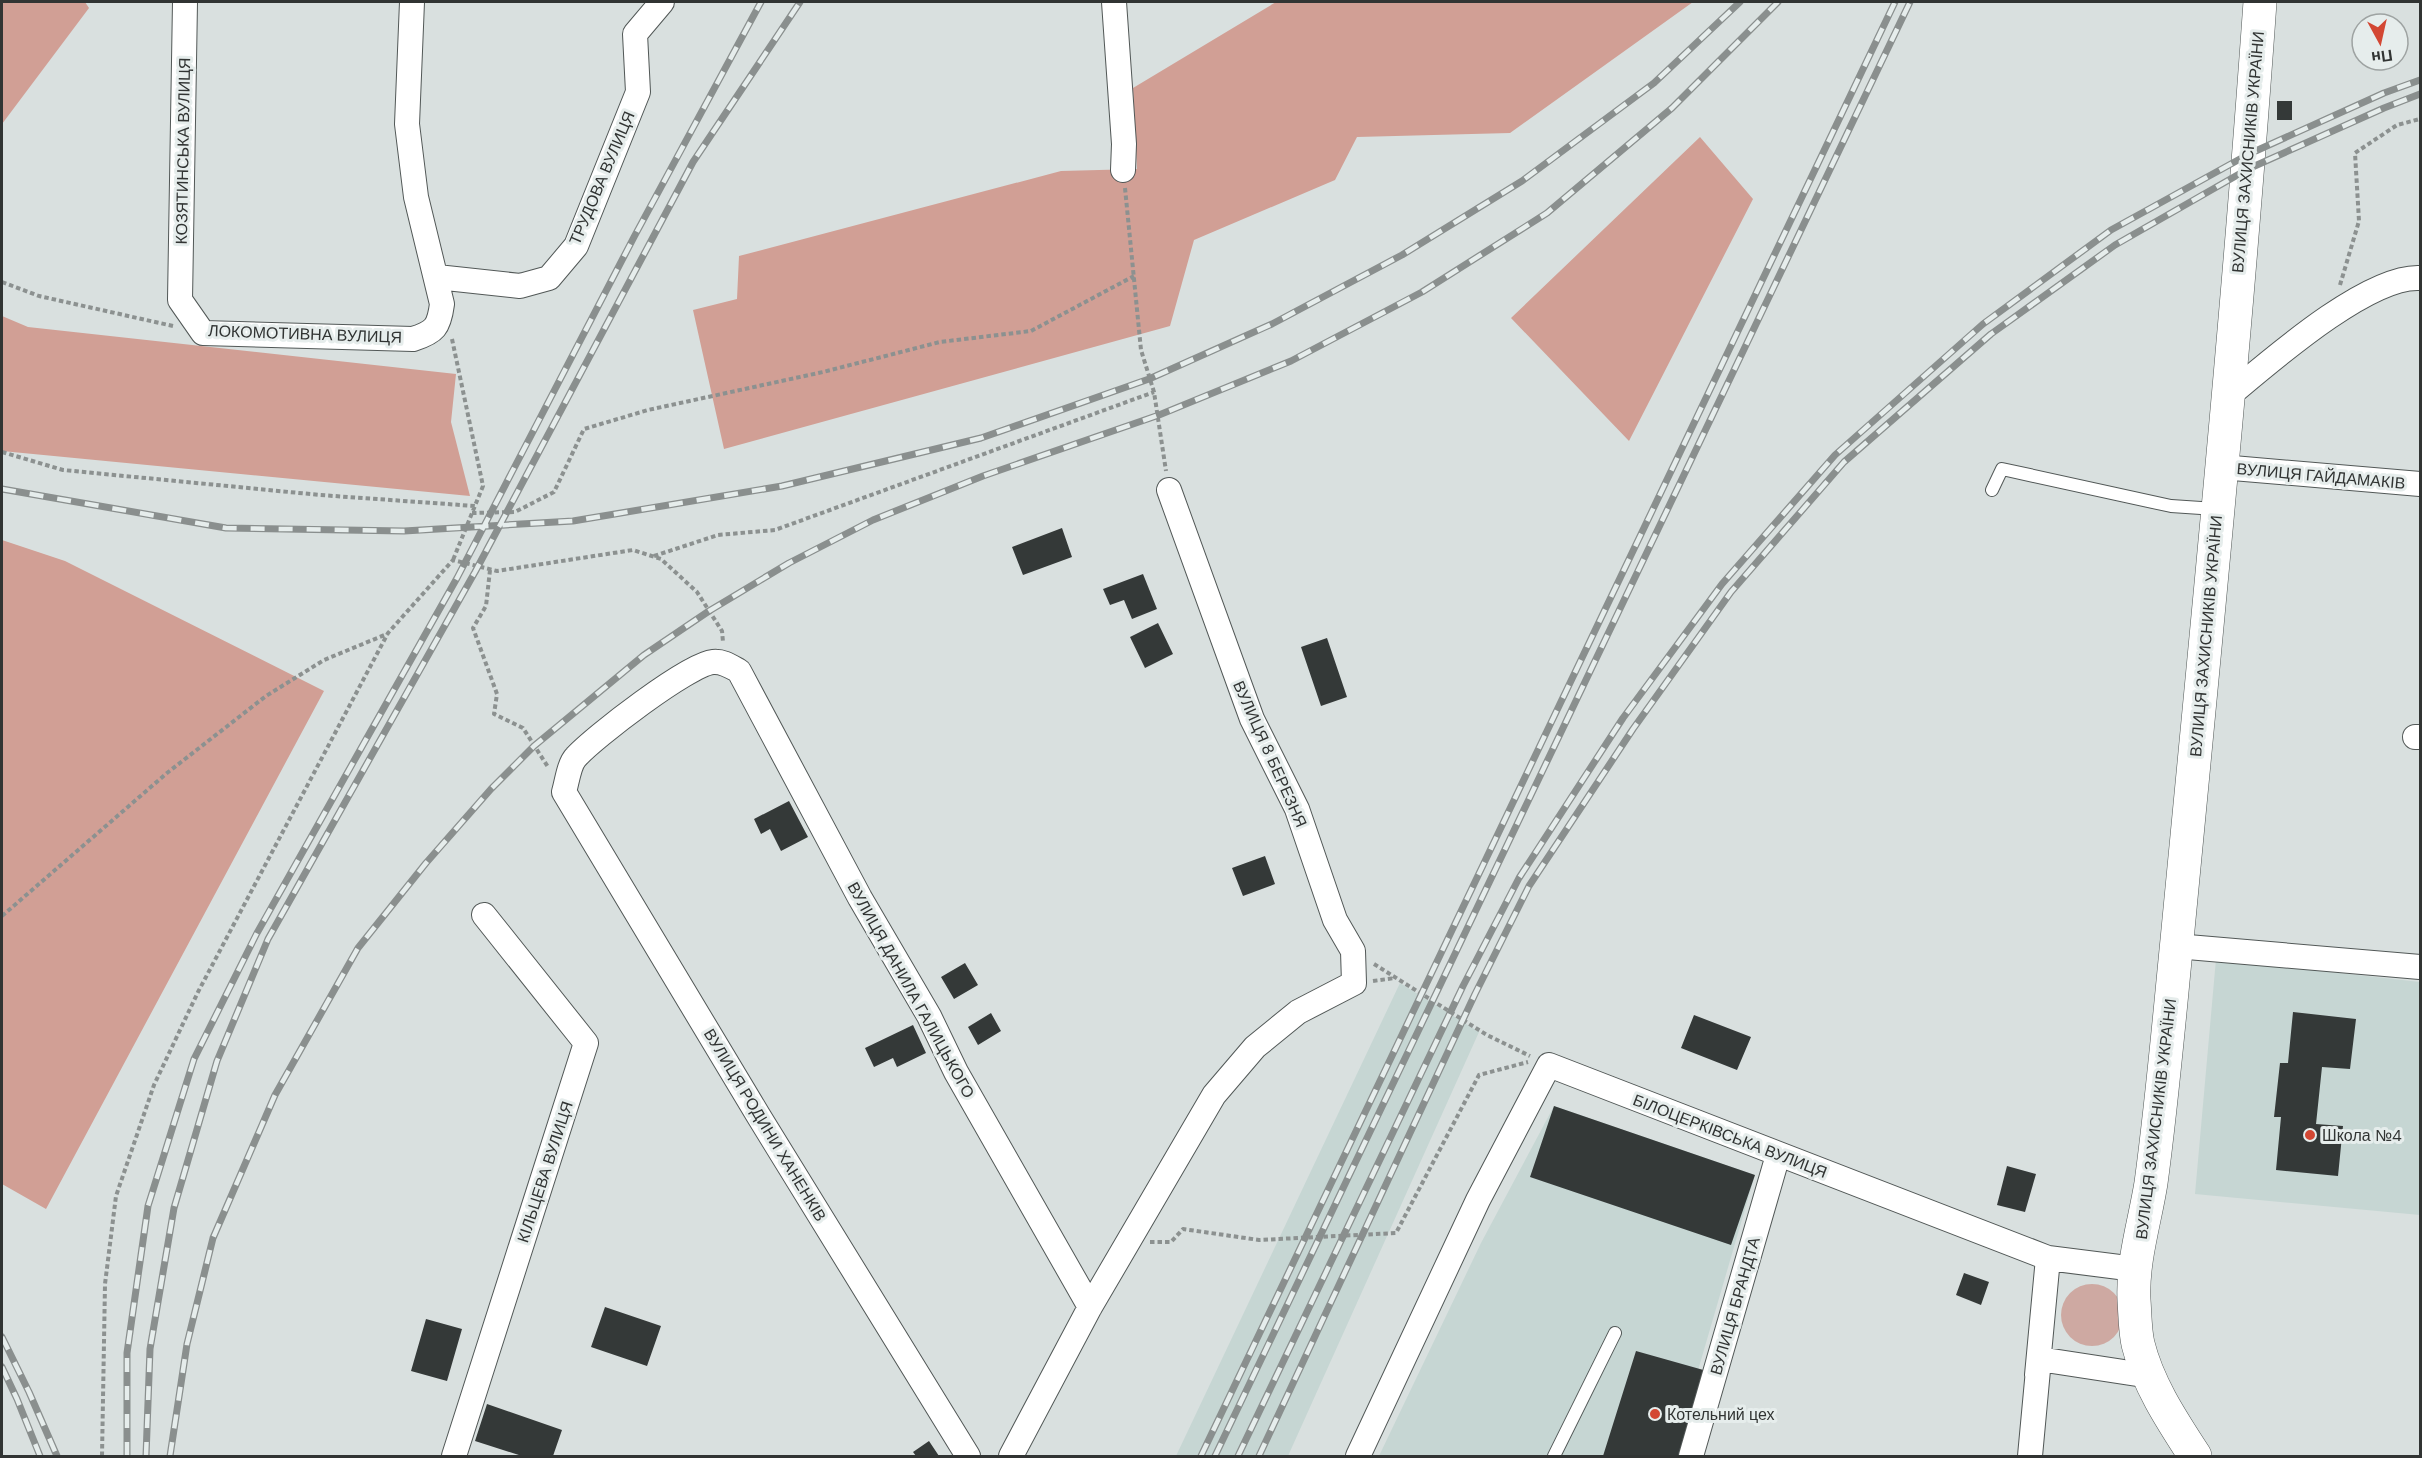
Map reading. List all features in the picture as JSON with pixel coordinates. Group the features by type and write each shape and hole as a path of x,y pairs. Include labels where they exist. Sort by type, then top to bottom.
{"main road":[{"name":"ВУЛИЦЯ ЗАХИСНИКІВ УКРАЇНИ","path":"2135,1269 2151,1180 2176,946 2249,161 2260,2"},
{"path":"2135,1269 2134,1298 2138,1344 2150,1376 2173,1423 2195,1456"}],"street":[{"name":"КОЗЯТИНСЬКА ВУЛИЦЯ","path":"180,300 185,2"},
{"path":"412,2 407,124 416,197 442,304 439,323"},
{"name":"ТРУДОВА ВУЛИЦЯ","path":"437,277 520,286 549,278 576,246 638,92 636,2"},
{"path":"635,34 662,2"},
{"path":"1114,2 1124,144 1123,170"},
{"path":"2226,398 2290,345 2339,311 2378,289 2411,278 2421,278"},
{"name":"ЛОКОМОТИВНА ВУЛИЦЯ","path":"180,300 203,333 414,339 428,334 439,323"},
{"name":"ВУЛИЦЯ ГАЙДАМАКІВ","path":"2221,467 2421,484"},
{"name":"ВУЛИЦЯ 8 БЕРЕЗНЯ","path":"1127,1243 1214,1095 1255,1047 1298,1012 1354,984 1353,951 1335,920 1297,809 1252,719 1169,490"},
{"path":"564,792 574,758 635,708 675,679 711,662 733,667"},
{"name":"ВУЛИЦЯ ДАНИЛА ГАЛИЦЬКОГО","path":"733,667 860,898 929,1017 956,1072 1090,1306"},
{"name":"ВУЛИЦЯ РОДИНИ ХАНЕНКІВ","path":"564,792 758,1115 968,1456"},
{"name":"КІЛЬЦЕВА ВУЛИЦЯ","path":"454,1456 586,1042 484,915"},
{"path":"2176,946 2421,967"},
{"name":"БІЛОЦЕРКІВСЬКА ВУЛИЦЯ","path":"1358,1456 1478,1200 1550,1065 2048,1258 2135,1269"},
{"name":"ВУЛИЦЯ БРАНДТА","path":"1690,1456 1779,1155"},
{"path":"1011,1456 1090,1306 1127,1243"},
{"path":"2030,1456 2048,1258"},
{"path":"2038,1359 2150,1376"}],"lane":[{"path":"1992,490 2002,469 2171,506 2218,509"},
{"path":"1554,1456 1615,1333"}],"path":[{"path":"2339,311 2341,279 2359,221 2355,153 2397,125 2421,119"},
{"path":"1123,170 1141,350 1154,392 1169,490"},
{"path":"472,513 515,512 554,492 584,429 648,410 823,372 940,342 1031,331 1134,276"},
{"path":"2,282 39,296 203,333"},
{"path":"102,1456 105,1284 116,1196 154,1085 198,992 388,633 453,560 483,486 453,340 439,323"},
{"path":"653,556 718,535 776,531 1154,392"},
{"path":"2,452 63,470 320,495 475,506"},
{"path":"453,560 497,571 633,550 661,559 697,592 722,631 733,667"},
{"path":"490,570 486,606 473,628 497,694 494,714 523,728 564,792"},
{"path":"2,916 167,773 266,696 324,660 388,633"},
{"path":"1127,1243 1171,1242 1183,1229 1259,1240 1396,1233 1479,1075 1538,1059 1487,1035 1353,951"}],"shaded area":[{"path":"2,2 85,2 89,8 2,124"},
{"path":"1276,2 1693,2 1510,133 1357,137 1335,180 1194,240 1170,326 724,449 693,310 737,299 739,256 1061,171 1137,169 1133,88"},
{"path":"1700,137 1753,199 1629,441 1511,318"},
{"path":"2,316 28,327 456,374 451,422 470,496 2,451"},
{"path":"2,540 65,561 324,691 46,1209 2,1184"},
{"name":"Школа №4","path":"2216,959 2420,982 2420,1215 2195,1194"},
{"path":"1400,983 1479,1032 1288,1456 1176,1456"},
{"path":"1554,1106 1755,1175 1673,1456 1379,1456 1481,1243"},
{"path":"2092,1284 2114,1293 2123,1315 2114,1337 2092,1346 2070,1337 2061,1315 2070,1293"}],"building":[{"path":"2277,101 2292,101 2292,120 2277,120"},
{"path":"1062,528 1072,557 1023,575 1012,547"},
{"path":"1143,574 1157,609 1132,619 1124,600 1110,605 1103,589"},
{"path":"1158,623 1173,654 1145,668 1130,637"},
{"path":"1327,638 1347,697 1321,706 1301,647"},
{"path":"789,801 808,837 781,851 770,829 761,834 754,819"},
{"path":"1265,856 1275,884 1243,896 1232,868"},
{"path":"965,963 978,985 954,999 941,977"},
{"path":"2293,1012 2356,1019 2350,1069 2322,1067 2316,1124 2343,1126 2338,1176 2276,1170 2281,1117 2274,1117 2280,1063 2288,1063"},
{"path":"991,1013 1001,1031 978,1045 968,1027"},
{"path":"1694,1015 1751,1037 1737,1070 1681,1048"},
{"path":"913,1025 926,1053 897,1067 893,1058 874,1067 865,1048"},
{"path":"1554,1106 1755,1175 1731,1245 1530,1177"},
{"path":"2007,1166 2036,1174 2025,1212 1997,1205"},
{"path":"1964,1273 1989,1282 1981,1305 1956,1295"},
{"path":"605,1307 661,1326 647,1366 591,1347"},
{"path":"426,1319 462,1329 447,1381 411,1371"},
{"name":"Котельний цех","path":"1636,1351 1707,1371 1682,1456 1603,1456"},
{"path":"487,1404 562,1430 553,1456 522,1456 475,1441"},
{"path":"929,1441 939,1456 916,1456 913,1452"}],"railway":[{"path":"127,1456 127,1353 148,1206 194,1059 257,933 457,578 634,237 761,2"},
{"path":"146,1456 150,1349 174,1208 217,1061 268,939 475,572 693,162 800,2"},
{"path":"2,489 226,528 404,531 573,521 782,486 981,438 1149,379 1272,324 1402,255 1522,181 1654,83 1740,2"},
{"path":"170,1456 187,1344 213,1238 275,1095 358,948 426,863 491,789 534,746 644,655 709,611 789,563 873,520 983,476 1159,415 1291,361 1422,292 1547,213 1672,108 1778,2"},
{"path":"1201,1456 1895,2"},
{"path":"1215,1456 1910,2"},
{"path":"1238,1456 1463,986 1519,878 1623,718 1722,584 1835,455 1983,324 2111,230 2249,154 2384,93 2420,80"},
{"path":"1259,1456 1475,994 1529,886 1633,729 1731,592 1844,462 1991,334 2115,245 2248,169 2420,94"},
{"path":"2,1337 57,1456"},
{"path":"2,1367 40,1456"}],"place":[{"name":"Школа №4","path":"2310,1135"},
{"name":"Котельний цех","path":"1655,1414"}]}
